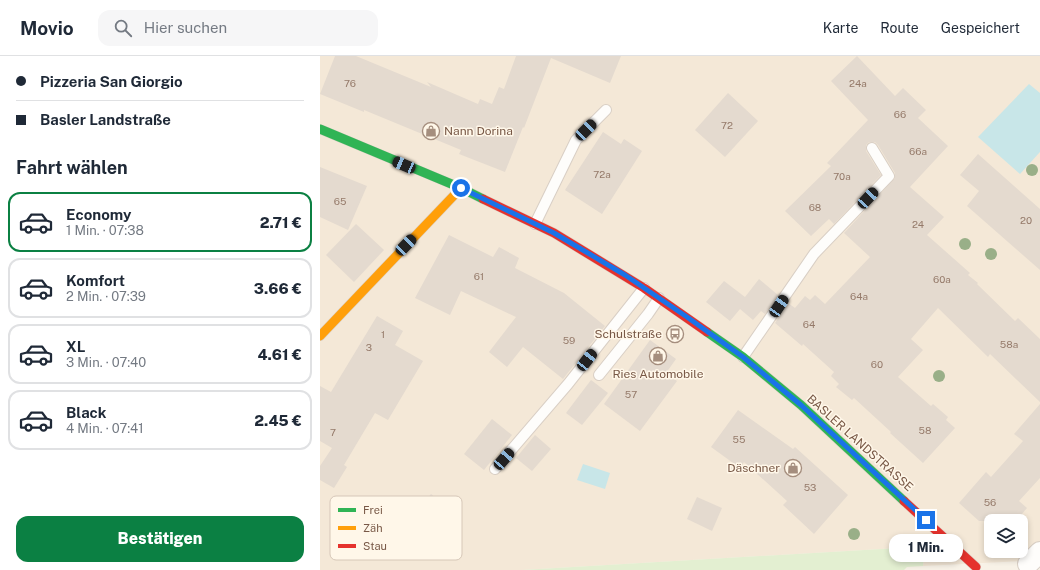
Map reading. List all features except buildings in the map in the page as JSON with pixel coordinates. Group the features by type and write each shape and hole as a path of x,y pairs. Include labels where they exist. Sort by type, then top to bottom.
{"street":[{"name":"BASLER LANDSTRASSE","path":"320,129 461,188 554,233 659,298 743,357 801,405 976,567"},
{"path":"320,336 461,188"}],"lane":[{"path":"535,224 576,140 606,110"},
{"path":"743,357 814,254 889,176 872,148"},
{"path":"495,469 568,384 644,288"},
{"path":"599,375 659,298"}],"shaded area":[{"path":"320,56 1040,56 1040,560 923,566 924,555 916,547 522,570 320,570"}],"green space":[{"path":"916,547 924,555 923,566 907,567 904,570 522,570"}],"water":[{"path":"1029,84 1040,93 1040,152 1020,174 978,137"},
{"path":"583,464 610,473 605,489 577,480"}],"traffic: fast":[{"path":"320,129 461,188 483,199"},
{"path":"707,332 743,357 801,405 904,501"}],"traffic: slow":[{"path":"320,336 461,188"}],"traffic: jam":[{"path":"483,199 554,233 644,288 707,332"},
{"path":"904,501 976,567"}],"place":[{"name":"Nann Dorina","path":"431,131"},
{"name":"Schulstraße","path":"675,334"},
{"name":"Ries Automobile","path":"658,356"},
{"name":"Däschner","path":"793,468"}],"route":[{"path":"461,188 554,233 625,275 687,317 743,357 801,405 926,520"}]}
